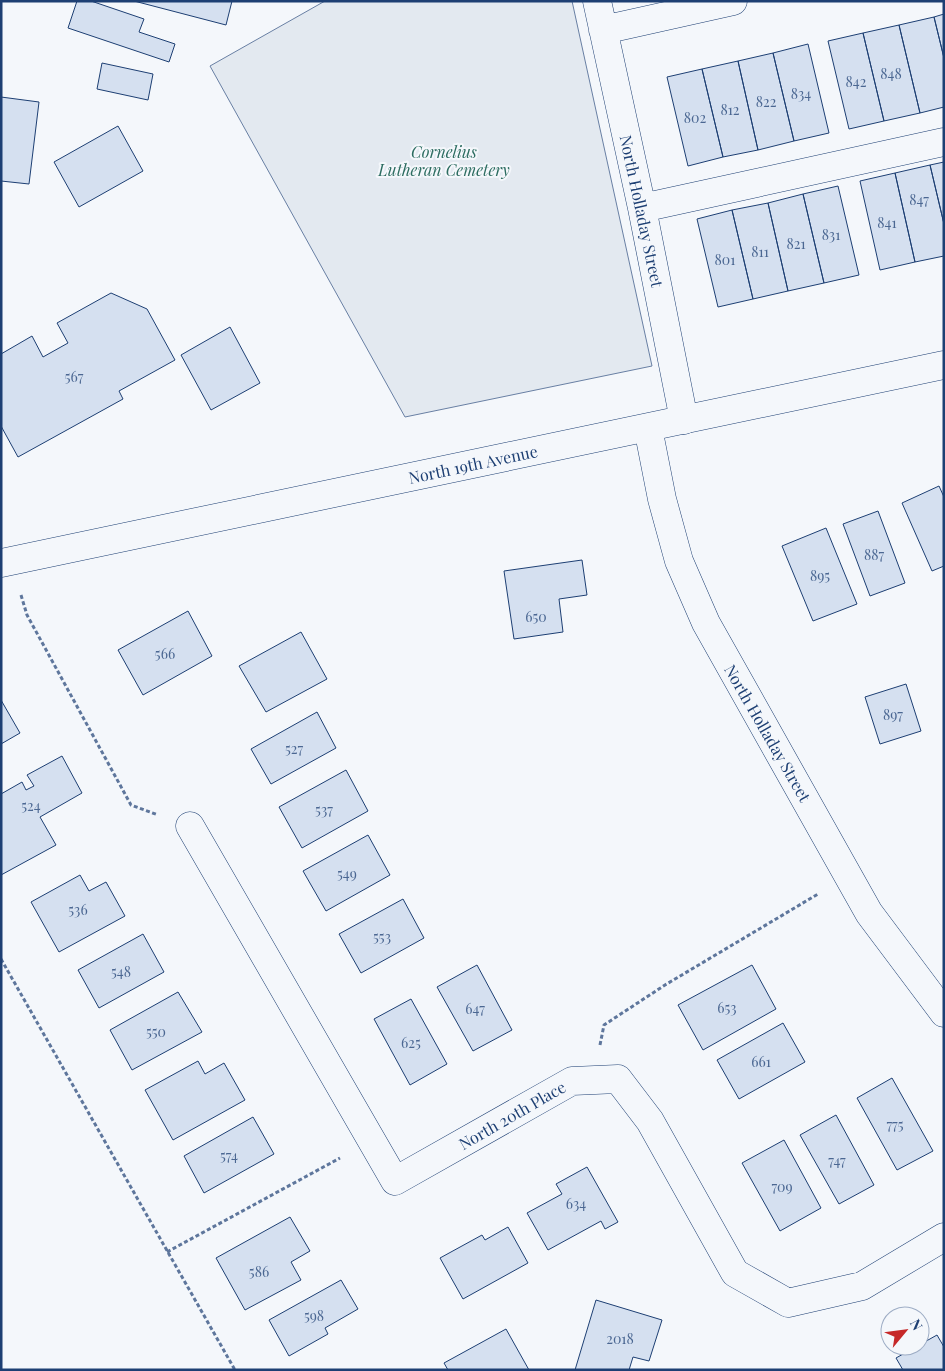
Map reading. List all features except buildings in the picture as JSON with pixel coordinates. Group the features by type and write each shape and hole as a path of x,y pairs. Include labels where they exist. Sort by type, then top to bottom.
{"street":[{"name":"North Holladay Street","path":"597,1 642,208 684,420"},
{"path":"603,30 733,1"},
{"path":"642,208 944,142"},
{"name":"North 19th Avenue","path":"1,563 944,365"},
{"name":"North Holladay Street","path":"648,428 662,499 679,561 706,623 869,913 944,1013"},
{"name":"North 20th Place","path":"190,826 395,1182 572,1081 618,1079 650,1121 735,1273 788,1304 862,1286 944,1237"}],"path":[{"path":"33,627 131,805 190,826"},
{"path":"593,1080 604,1025 664,985 849,876"},
{"path":"1,959 236,1370"},
{"path":"167,1252 372,1142"}],"green space":[{"name":"Cornelius Lutheran Cemetery","path":"325,1 572,1 652,366 405,417 210,66"}]}
